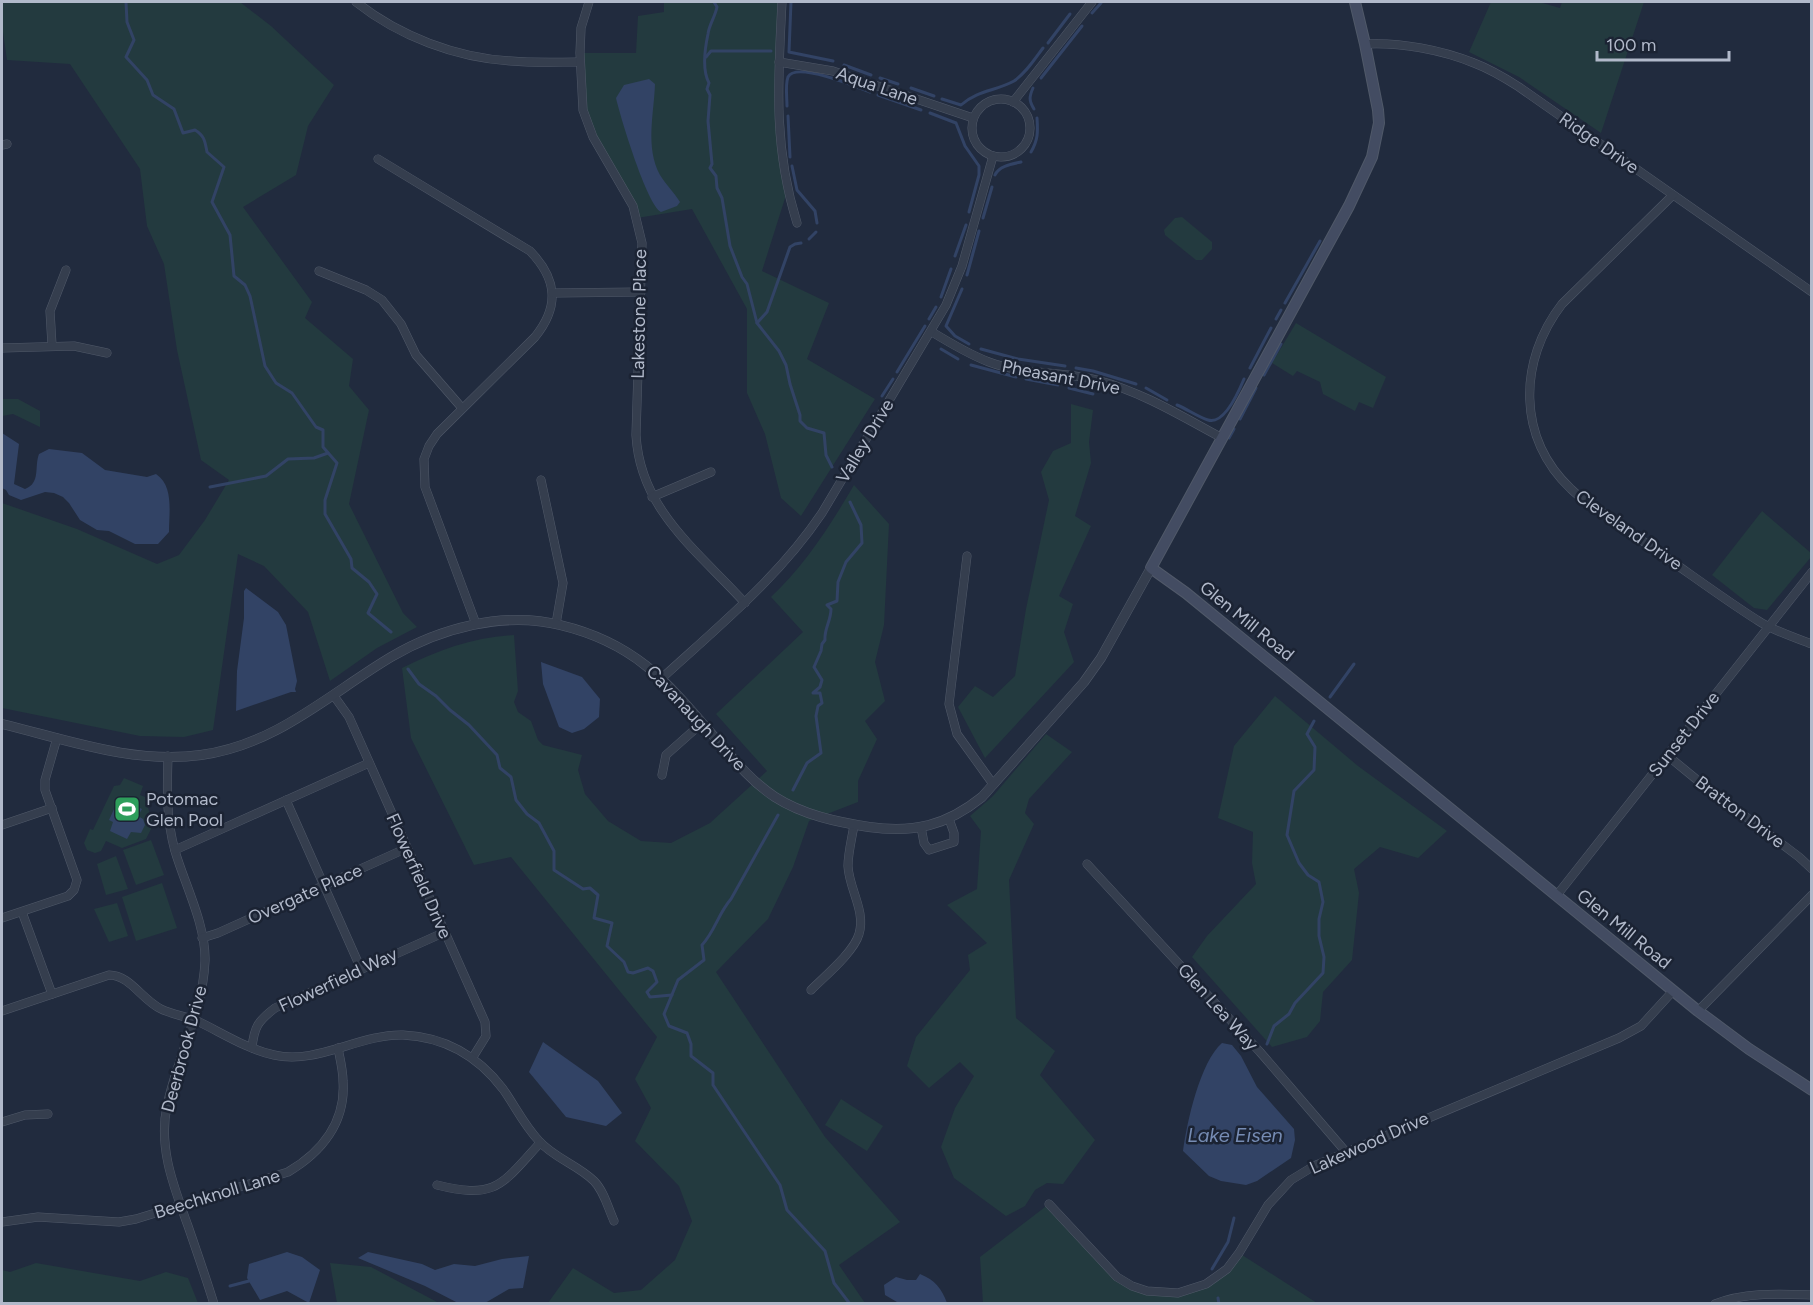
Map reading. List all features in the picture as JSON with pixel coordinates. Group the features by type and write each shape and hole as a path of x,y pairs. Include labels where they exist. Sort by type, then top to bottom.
{"main road":[{"path":"1151,568 1358,189 1372,157 1378,133 1378,110 1355,2"},
{"name":"Glen Mill Road","path":"1151,568 1186,593 1698,1011 1749,1049 1812,1090"}],"street":[{"path":"356,2 369,12 414,36 460,53 509,61 580,62"},
{"name":"Lakestone Place","path":"589,2 581,28 580,62 583,110 588,129 628,196 638,218 642,243 636,435 639,462 652,497 665,517 745,603"},
{"path":"782,2 777,108 788,192 797,223"},
{"path":"1013,102 1092,2"},
{"name":"Ridge Drive","path":"1365,44 1439,52 1476,63 1489,70 1519,87 1812,292"},
{"name":"Aqua Lane","path":"779,62 827,69 973,118"},
{"path":"1004,99 1013,102 1021,107 1028,118 1029,133 1026,142 1012,155 993,156 984,152 973,137 971,127 978,109 994,100 1004,99"},
{"name":"Valley Drive","path":"662,678 745,603 787,560 810,530 932,332 955,286 993,156"},
{"path":"378,159 530,251 543,265 553,293 545,324 437,434 424,459 423,475 432,508 476,624"},
{"name":"Cleveland Drive","path":"1673,195 1562,304 1548,323 1532,364 1529,393 1532,420 1546,457 1561,479 1578,495 1759,621 1812,644"},
{"path":"52,345 50,311 66,270"},
{"path":"319,271 366,290 382,300 400,324 416,355 462,408"},
{"path":"553,293 641,292"},
{"name":"Pheasant Drive","path":"932,332 990,363 1095,380 1136,392 1222,438"},
{"path":"2,348 81,346 107,353"},
{"path":"652,497 711,472"},
{"path":"541,480 563,583 556,624"},
{"path":"967,556 950,704 957,734 993,784"},
{"name":"Cavanaugh Drive","path":"2,724 107,752 139,756 201,755 237,746 278,730 334,696 377,665 440,634 476,624 520,621 556,624 589,632 644,662 662,678 735,761 774,797 798,810 854,825 883,829 921,827 949,819 966,809 993,784 1084,682 1101,658 1151,568"},
{"name":"Sunset Drive","path":"1557,895 1812,572"},
{"name":"Flowerfield Drive","path":"334,696 349,717 487,1030 482,1046 473,1057"},
{"path":"662,775 666,755 702,723"},
{"path":"2,918 68,896 74,890 77,880 45,790 45,780 57,738"},
{"name":"Deerbrook Drive","path":"168,756 168,816 175,850 202,938 205,959 194,1020 167,1106 165,1155 214,1304"},
{"name":"Bratton Drive","path":"1668,756 1812,869"},
{"path":"175,850 369,763"},
{"path":"286,800 361,969"},
{"path":"2,825 52,808"},
{"path":"921,827 924,843 929,850 954,842 954,833 949,819"},
{"path":"811,990 846,954 859,936 861,924 859,908 851,886 848,865 854,825"},
{"name":"Overgate Place","path":"202,938 218,933 406,849"},
{"name":"Glen Lea Way","path":"1087,864 1297,1094 1346,1152"},
{"path":"1698,1011 1812,895"},
{"path":"22,912 52,994"},
{"name":"Flowerfield Way","path":"252,1048 254,1031 262,1018 275,1008 445,932"},
{"path":"2,1011 109,975 115,975 161,1009 194,1020 252,1048 274,1055 297,1058 387,1036 403,1035 445,1042 473,1057 487,1070 504,1090 540,1143 595,1182 614,1221"},
{"name":"Lakewood Drive","path":"1049,1204 1118,1277 1132,1286 1147,1291 1178,1293 1206,1284 1227,1269 1268,1205 1291,1180 1314,1166 1346,1152 1619,1038 1641,1026 1674,991"},
{"name":"Beechknoll Lane","path":"2,1222 38,1217 119,1222 288,1172 306,1162 322,1147 332,1132 342,1101 343,1081 338,1048"},
{"path":"2,1122 25,1114 48,1114"},
{"path":"437,1185 460,1191 490,1189 510,1175 540,1143"},
{"path":"1715,1304 1739,1297 1775,1294 1812,1296"}],"green space":[{"path":"2,2 240,2 271,26 334,85 308,126 296,175 243,207 312,302 305,318 353,359 349,386 369,410 349,504 403,613 417,627 377,648 330,681 308,612 264,566 238,554 213,730 184,737 140,736 2,708 2,503 77,529 157,564 179,555 205,520 229,480 201,460 177,350 164,264 147,226 140,169 70,64 7,60 2,25"},
{"path":"664,2 782,2 779,62 787,192 762,271 829,303 807,359 875,399 801,516 781,498 765,434 747,393 747,309 692,209 637,218 588,129 580,53 636,53 638,16 664,12"},
{"path":"1491,2 1539,2 1560,8 1562,2 1644,2 1601,133 1519,77 1469,52"},
{"path":"1182,217 1212,242 1212,249 1202,260 1196,260 1165,235 1164,230 1175,218"},
{"path":"1296,323 1386,377 1373,408 1359,402 1355,411 1323,394 1320,382 1297,371 1293,376 1272,363"},
{"path":"2,399 18,399 40,411 40,427 13,414 2,416"},
{"path":"1071,404 1093,410 1089,442 1091,463 1075,516 1091,526 1059,596 1073,604 1064,632 1074,662 985,758 958,707 975,686 993,697 1015,676 1026,609 1049,500 1041,472 1053,451 1071,443"},
{"path":"854,485 889,524 884,625 875,662 885,701 865,721 877,739 858,781 858,802 809,821 793,867 768,919 716,972 825,1137 900,1222 839,1265 865,1303 548,1303 573,1268 614,1293 641,1290 675,1260 692,1221 679,1186 635,1141 651,1108 635,1079 657,1037 511,857 474,865 411,738 402,668 456,646 485,638 514,635 518,691 514,702 518,712 531,721 538,740 543,745 582,755 578,770 585,794 608,821 641,841 671,843 710,823 767,771 716,714 803,632 771,597 795,572 816,544"},
{"path":"1762,511 1811,553 1811,557 1767,610 1754,608 1712,575"},
{"path":"1275,696 1358,766 1447,831 1418,858 1380,847 1354,869 1359,893 1352,960 1323,992 1320,1021 1307,1037 1272,1047 1192,957 1207,936 1256,884 1252,863 1253,832 1218,818 1234,746"},
{"path":"1046,734 1072,752 1029,799 1025,813 1034,824 1009,880 1016,1018 1055,1051 1040,1075 1095,1140 1063,1184 1047,1183 1035,1190 1025,1206 1006,1216 954,1178 941,1147 955,1108 974,1076 960,1062 929,1088 907,1066 916,1037 970,970 968,955 987,943 947,905 977,889 981,831 970,816 993,796"},
{"name":"Potomac Glen Pool","path":"124,778 143,786 140,795 145,797 153,825 146,839 122,848 106,841 101,851 95,853 87,850 84,843 90,829 93,830 114,786 120,785"},
{"path":"151,840 164,875 136,885 123,850"},
{"path":"116,856 128,889 106,895 97,864"},
{"path":"162,883 177,928 136,941 122,897"},
{"path":"117,903 128,936 109,942 94,909"},
{"path":"841,1099 883,1126 867,1151 825,1125"},
{"path":"1049,1204 1117,1277 1132,1286 1178,1293 1206,1284 1239,1253 1317,1303 983,1303 980,1257"},
{"path":"36,1263 140,1281 166,1272 188,1278 198,1303 2,1303 2,1270 10,1272"},
{"path":"330,1263 371,1267 439,1303 337,1303"}],"water":[{"path":"649,79 655,84 652,142 655,164 662,179 680,202 677,206 661,212 655,206 642,178 616,98 624,85"},
{"path":"2,433 19,444 14,484 25,489 35,479 39,454 49,449 82,453 105,470 147,477 156,474 166,485 168,492 169,532 158,544 135,544 109,531 97,530 80,520 69,503 54,493 45,492 21,500 9,495 2,488"},
{"path":"246,588 278,612 286,625 297,681 296,692 236,711 237,671"},
{"path":"541,662 582,677 600,699 599,717 584,729 572,733 559,727 543,684"},
{"path":"125,801 142,809 138,816 143,819 145,825 141,833 131,832 127,839 110,831 113,822 109,820 115,807 120,809"},
{"path":"543,1042 598,1081 622,1113 606,1126 566,1117 529,1072"},
{"name":"Lake Eisen","path":"1222,1043 1232,1045 1241,1056 1257,1087 1294,1129 1295,1140 1291,1158 1257,1181 1246,1185 1221,1181 1209,1176 1183,1151 1191,1109 1201,1078 1214,1052"},
{"path":"287,1252 302,1257 320,1270 309,1303 287,1291 260,1300 247,1278 249,1264"},
{"path":"368,1252 422,1264 435,1270 454,1264 475,1266 502,1259 529,1256 523,1288 509,1289 485,1303 458,1303 425,1286 358,1258"},
{"path":"920,1274 937,1286 947,1303 897,1302 885,1295 884,1285 896,1277 916,1280"}],"waterway":[{"path":"126,2 127,22 134,40 126,57 147,80 153,95 174,109 183,133 195,130 198,132 204,140 207,152 224,167 212,202 230,235 234,276 245,285 250,296 265,366 276,383 292,393 316,427 323,430 323,447 337,463 325,500 325,514 351,559 352,568 369,582 377,594 368,613 391,632"},
{"path":"714,2 717,7 709,31 705,59 705,72 709,83 707,89 710,95 708,121 712,164 710,168 716,176 717,188 722,198 730,246 747,284 757,323 779,351 786,365 800,421 807,428 824,433 826,455 832,467"},
{"path":"791,2 789,52 833,61"},
{"path":"1092,13 1101,3"},
{"path":"1048,43 1070,14"},
{"path":"1041,78 1082,26"},
{"path":"942,99 961,105 980,93 1014,81 1043,48"},
{"path":"706,57 711,51 771,51"},
{"path":"844,65 871,75"},
{"path":"787,106 787,80 793,73 814,73 870,92"},
{"path":"880,78 898,84"},
{"path":"911,88 934,96"},
{"path":"1033,88 1030,99 1034,109"},
{"path":"878,95 921,110"},
{"path":"930,113 956,123 965,146 979,166 979,175 969,212"},
{"path":"788,116 790,157"},
{"path":"1031,152 1037,136 1037,118"},
{"path":"995,175 1003,167 1021,162"},
{"path":"792,166 797,190 815,211 817,223"},
{"path":"983,218 992,187"},
{"path":"955,256 966,225"},
{"path":"967,275 979,231"},
{"path":"809,239 816,232"},
{"path":"1285,303 1320,241"},
{"path":"757,323 767,312 790,247 801,243"},
{"path":"941,297 951,269"},
{"path":"962,289 946,326 955,336 969,344"},
{"path":"929,319 936,307"},
{"path":"1276,319 1281,310"},
{"path":"897,372 925,326"},
{"path":"1250,368 1271,328"},
{"path":"1264,375 1281,344"},
{"path":"941,349 958,359"},
{"path":"981,349 1018,359 1065,366"},
{"path":"971,365 1016,377"},
{"path":"1076,368 1136,384"},
{"path":"882,396 893,379"},
{"path":"1026,379 1058,385"},
{"path":"1177,405 1204,419 1214,420 1230,406 1244,379"},
{"path":"1069,388 1093,394"},
{"path":"1146,388 1167,400"},
{"path":"1240,419 1256,388"},
{"path":"1229,438 1234,429"},
{"path":"210,487 266,476 288,459 314,458 328,453"},
{"path":"793,790 807,763 821,753 816,716 818,706 822,703 820,693 813,693 820,687 822,680 814,667 825,640 830,617 831,609 827,605 837,601 838,582 846,562 862,543 861,525 850,502"},
{"path":"1330,697 1354,664"},
{"path":"408,669 419,684 469,725 497,755 500,768 511,777 516,800 527,814 539,823 554,851 554,870 583,889 590,888 598,895 594,918 612,923 607,946 624,962 628,972 633,973 648,968 653,971 657,982 647,992 650,997 672,995"},
{"path":"1267,1044 1274,1026 1289,1014 1295,1003 1323,973 1324,957 1319,936 1319,919 1323,902 1319,882 1308,875 1299,863 1287,835 1294,791 1314,770 1315,747 1307,734 1314,721"},
{"path":"778,815 731,899 702,945 704,960 678,980 664,1014 669,1026 687,1033 691,1044 691,1056 713,1073 713,1085 780,1185 787,1210 825,1251 834,1283 850,1304"},
{"path":"1212,1269 1228,1242 1234,1218"},
{"path":"230,1286 249,1281"},
{"path":"1218,1298 1219,1304"}],"place":[{"name":"Potomac Glen Pool","path":"127,809"}]}
